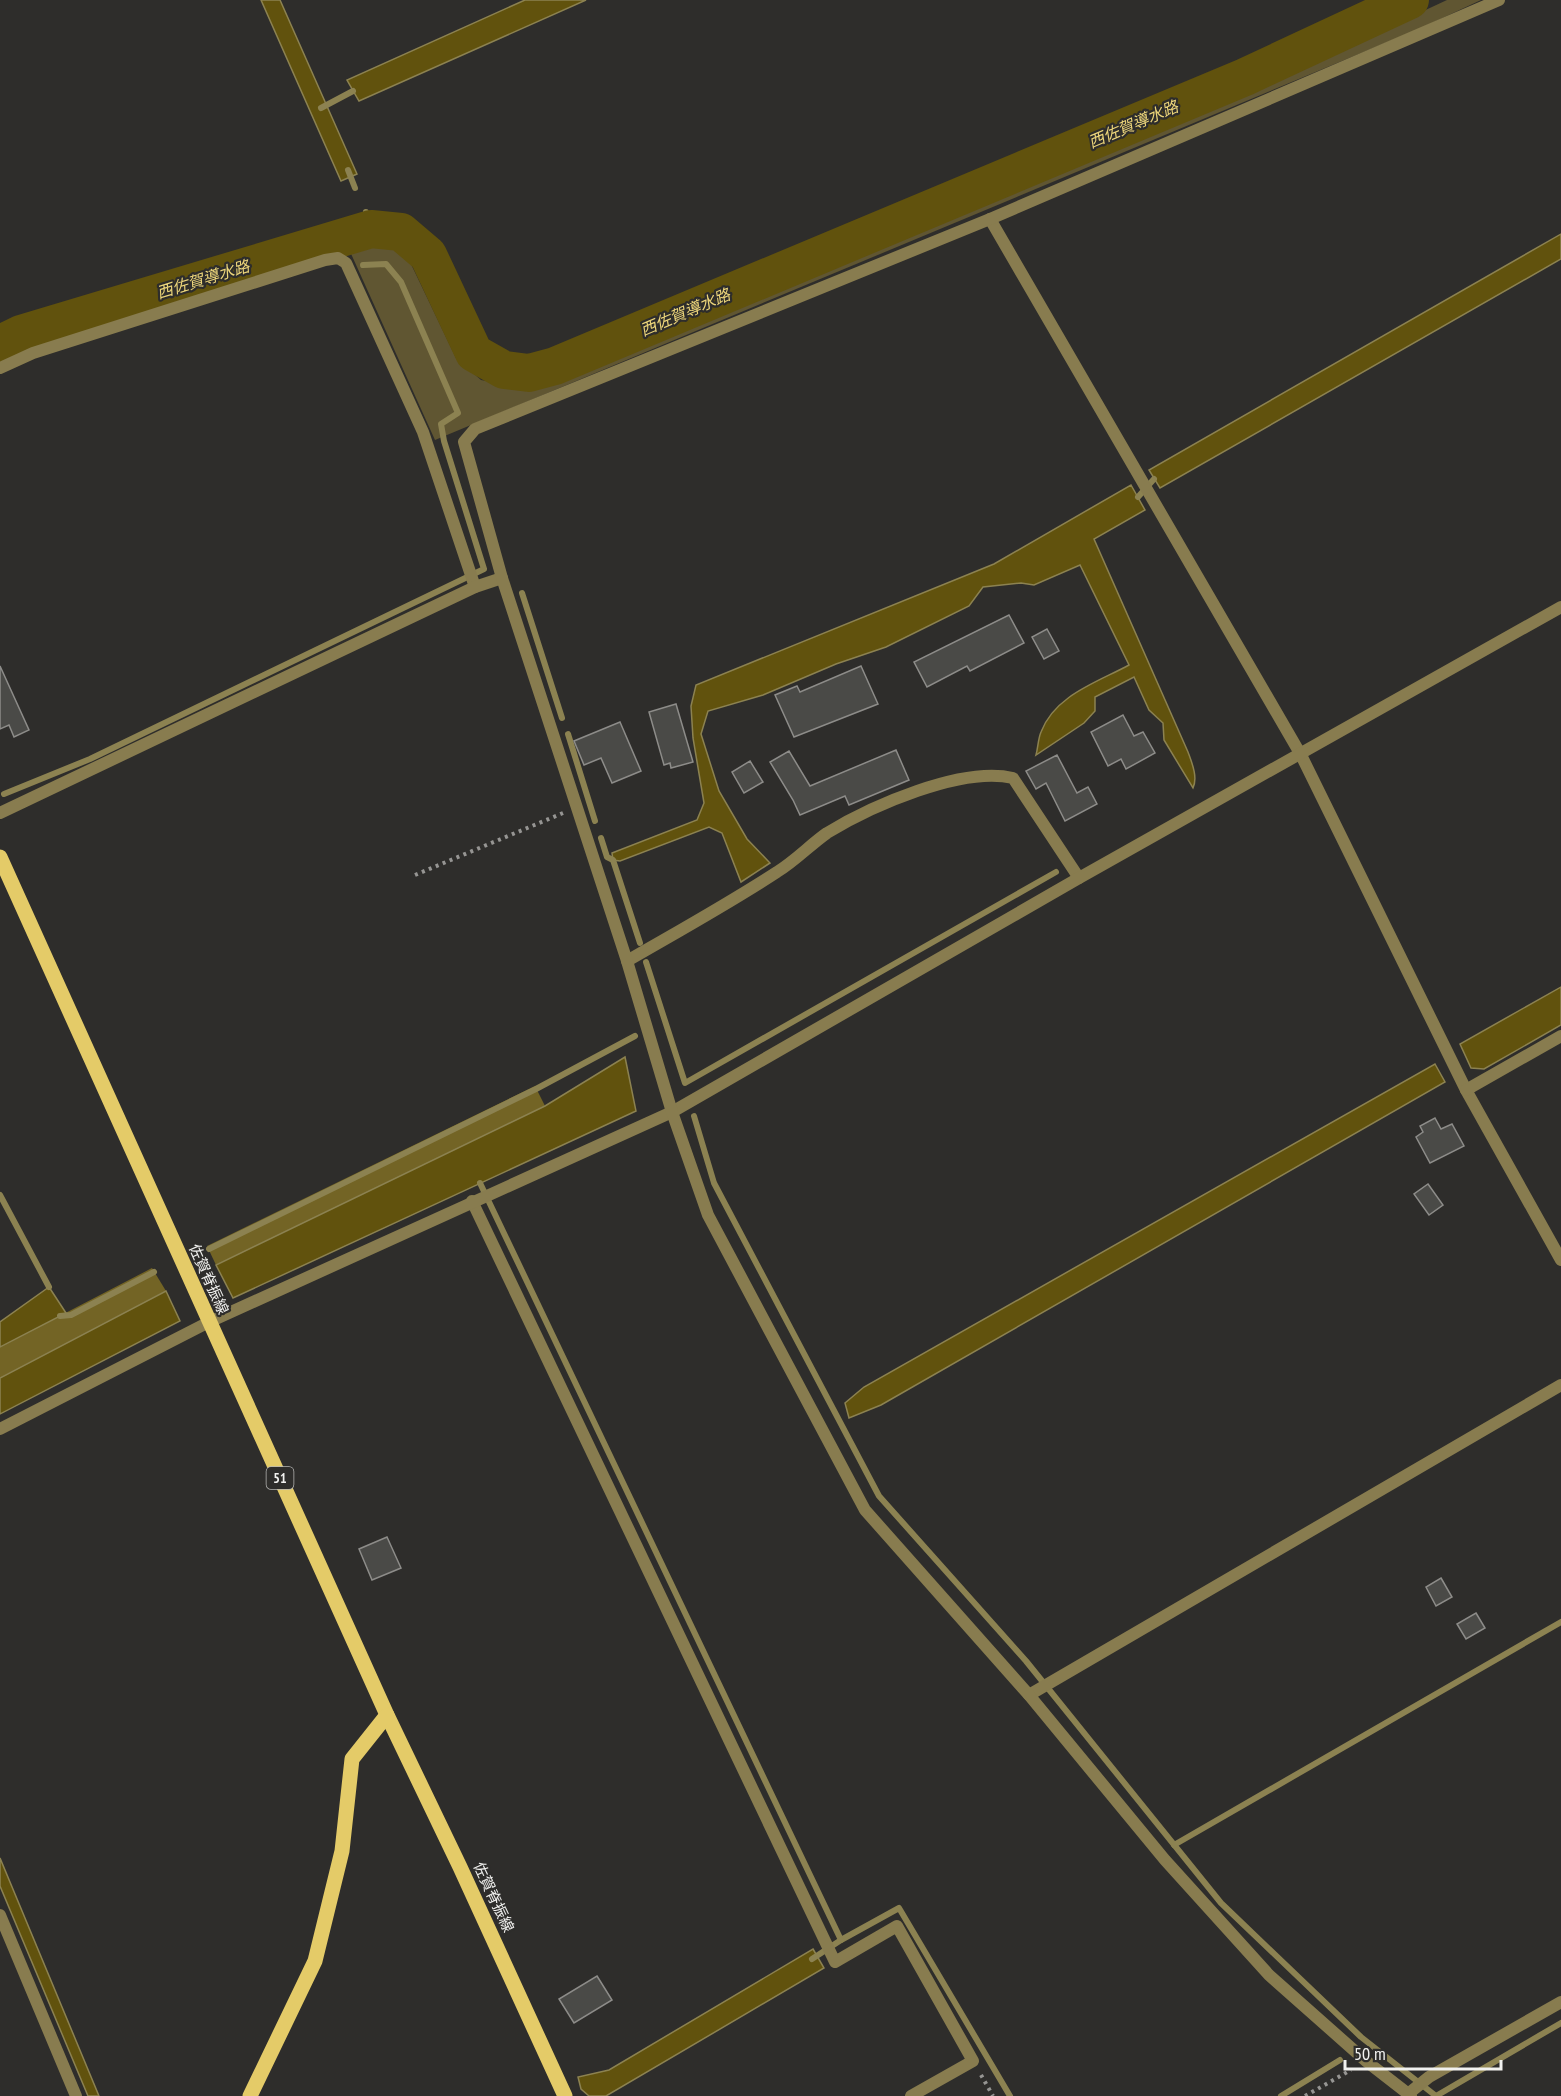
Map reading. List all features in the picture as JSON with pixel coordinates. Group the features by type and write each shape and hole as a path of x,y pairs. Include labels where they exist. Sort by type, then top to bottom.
{"main road":[{"name":"佐賀脊振線","path":"0,857 387,1714 565,2096"},
{"path":"250,2096 315,1961 342,1851 352,1758 387,1714"}],"street":[{"path":"1499,0 990,219 474,429 464,442 502,578 627,961 672,1112 708,1215 866,1510 1029,1695 1165,1860 1269,1975 1366,2061 1410,2095 1429,2078 1561,2002"},
{"path":"990,219 1301,755 1466,1090 1561,1260"},
{"path":"0,368 33,353 325,260 338,258 346,263 423,432 475,587"},
{"path":"0,813 475,587 502,578"},
{"path":"0,1429 209,1322 672,1112 1079,878 1561,607"},
{"path":"627,961 778,871 827,833 880,805 926,787 973,778 999,774 1013,778 1079,878"},
{"path":"1466,1090 1561,1036"},
{"path":"472,1201 835,1962 897,1926 973,2061 911,2096"},
{"path":"1029,1695 1561,1385"},
{"path":"0,1915 76,2096"}],"path":[{"path":"415,875 577,807"},
{"path":"973,2061 993,2096"},
{"path":"1305,2096 1366,2061"}],"shaded area":[{"path":"261,0 280,0 357,174 341,181"},
{"path":"525,0 586,0 359,101 347,80"},
{"path":"1447,0 1481,0 1421,28 435,440 348,247 381,240 410,262 456,358 481,380 526,389 1346,47"},
{"path":"1561,234 1561,259 1160,488 1149,470"},
{"path":"1131,485 1145,510 1094,539 1188,752 1195,775 1193,788 1164,740 1163,723 1149,710 1134,677 1095,697 1095,711 1084,723 1036,755 1041,732 1056,708 1079,691 1129,665 1080,565 1034,585 1021,583 983,587 969,606 886,647 836,664 763,695 708,711 701,734 719,791 747,839 770,863 741,882 722,833 709,827 620,861 613,860 612,853 697,820 704,803 693,738 691,706 696,685 994,564"},
{"path":"1561,987 1561,1025 1484,1069 1471,1068 1460,1044"},
{"path":"625,1057 636,1111 233,1298 216,1265 545,1106"},
{"path":"1435,1064 1445,1082 881,1405 849,1418 845,1403 864,1387"},
{"path":"535,1086 545,1106 216,1265 207,1246"},
{"path":"152,1268 166,1291 0,1378 0,1347"},
{"path":"49,1287 66,1313 0,1347 0,1322"},
{"path":"166,1291 180,1321 0,1414 0,1378"},
{"path":"0,1858 99,2096 88,2096 0,1886"},
{"path":"813,1949 824,1968 606,2096 589,2096 581,2089 578,2077 609,2070"}],"building":[{"path":"1009,615 1024,643 970,671 967,666 927,687 914,662"},
{"path":"1047,629 1059,651 1044,659 1032,637"},
{"path":"0,666 29,730 14,737 9,725 0,729"},
{"path":"861,666 878,704 794,737 775,695 797,686 800,692"},
{"path":"676,704 693,762 671,768 670,763 664,765 649,712"},
{"path":"1123,715 1134,736 1143,732 1155,753 1126,769 1121,759 1108,766 1091,732"},
{"path":"620,722 641,771 612,783 601,758 584,765 574,741"},
{"path":"896,750 909,780 849,805 845,796 800,815 770,762 789,751 810,786"},
{"path":"1057,755 1077,793 1088,787 1097,804 1065,821 1046,783 1036,789 1026,771"},
{"path":"750,761 763,782 744,793 732,772"},
{"path":"1435,1118 1441,1129 1452,1124 1464,1146 1430,1163 1416,1137 1423,1132 1420,1126"},
{"path":"1428,1184 1443,1205 1429,1215 1414,1194"},
{"path":"387,1537 401,1568 372,1580 359,1549"},
{"path":"1441,1578 1452,1597 1436,1606 1426,1587"},
{"path":"1476,1613 1485,1628 1466,1639 1457,1624"},
{"path":"597,1976 612,2000 574,2023 559,1999"}],"waterway":[{"name":"西佐賀導水路","path":"0,344 21,334 371,229 401,232 428,255 474,353 504,370 529,373 555,366 1245,77 1410,0"},
{"path":"321,108 353,91"},
{"path":"348,170 355,188"},
{"path":"366,212 371,229"},
{"path":"4,794 90,759 484,569 444,441 441,424 458,413 401,282 386,264 363,265"},
{"path":"1138,497 1154,479"},
{"path":"522,593 562,718"},
{"path":"568,734 595,821"},
{"path":"601,838 607,857 613,860 640,943"},
{"path":"646,962 685,1083 1056,872"},
{"path":"209,1249 536,1089 635,1036"},
{"path":"694,1116 714,1183 879,1496 1026,1661 1221,1903 1361,2037 1436,2096"},
{"path":"480,1183 841,1940 899,1908 1010,2096"},
{"path":"0,1195 49,1287"},
{"path":"60,1316 71,1315 154,1272"},
{"path":"1174,1845 1561,1622"},
{"path":"812,1959 841,1940"},
{"path":"1436,2096 1561,2023"},
{"path":"1281,2096 1340,2060"}]}
